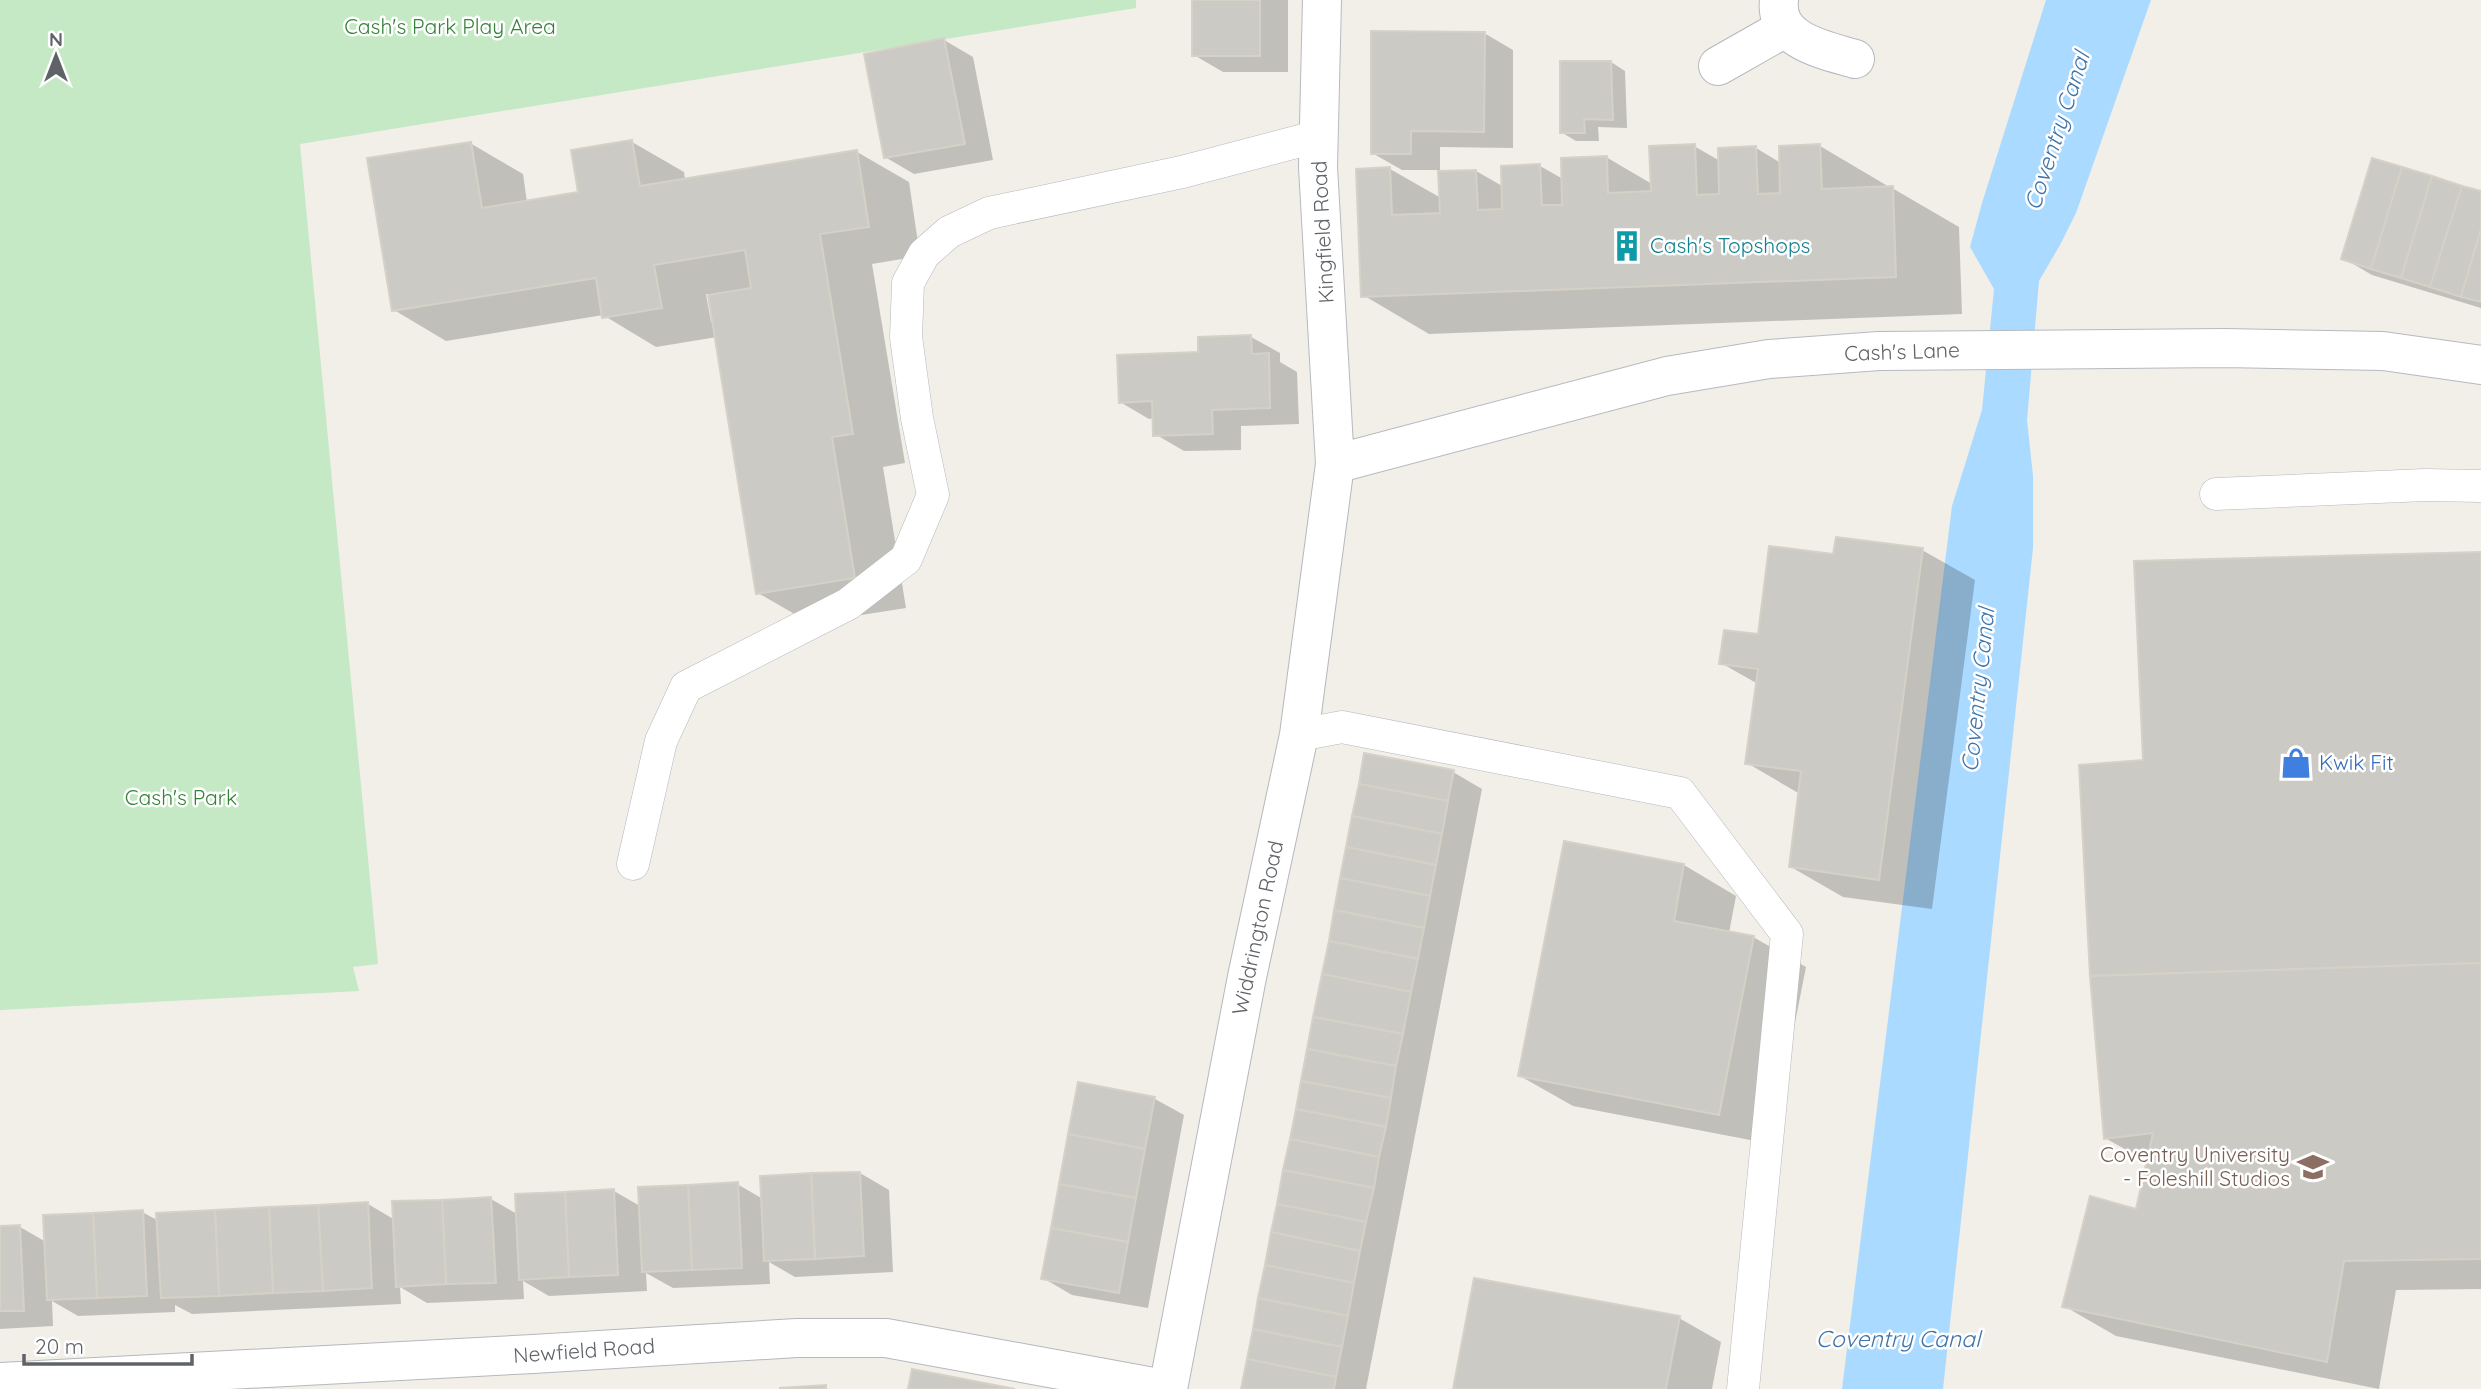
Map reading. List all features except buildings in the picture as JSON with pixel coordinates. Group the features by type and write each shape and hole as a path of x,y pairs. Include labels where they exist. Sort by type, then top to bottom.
{"street":[{"name":"Kingfield Road","path":"1322,0 1318,167 1335,464"},
{"path":"1717,66 1782,14 1808,45 1855,59"},
{"name":"Cash's Lane","path":"1335,464 1667,376 1769,359 1880,351 2225,348 2383,351 2481,365"},
{"name":"Widdrington Road","path":"1166,1389 1247,977 1299,735 1335,464"},
{"name":"Newfield Road","path":"0,1382 797,1338 886,1338 1166,1389"}],"lane":[{"path":"633,864 661,741 686,687 848,604 906,559 933,495 917,418 906,337 908,282 924,254 949,232 989,213 1182,172 1319,136"},
{"path":"2216,494 2425,485 2481,486"},
{"path":"1299,735 1342,727 1680,793 1787,934 1743,1389"}],"green space":[{"name":"Cash's Park","path":"0,0 1136,0 1136,8 300,144 378,964 353,967 359,991 0,1010"}],"water":[{"name":"Coventry Canal","path":"2046,0 2151,0 2076,213 2039,281 2027,420 2033,476 2033,548 1943,1389 1842,1389 1952,506 1982,410 1994,289 1970,247"}],"place":[{"name":"Cash's Topshops","path":"1627,246"},
{"name":"Kwik Fit","path":"2296,763"},
{"name":"Coventry University - Foleshill Studios","path":"2313,1167"}],"park label":[{"name":"Cash's Park Play Area","path":"450,27"}]}
